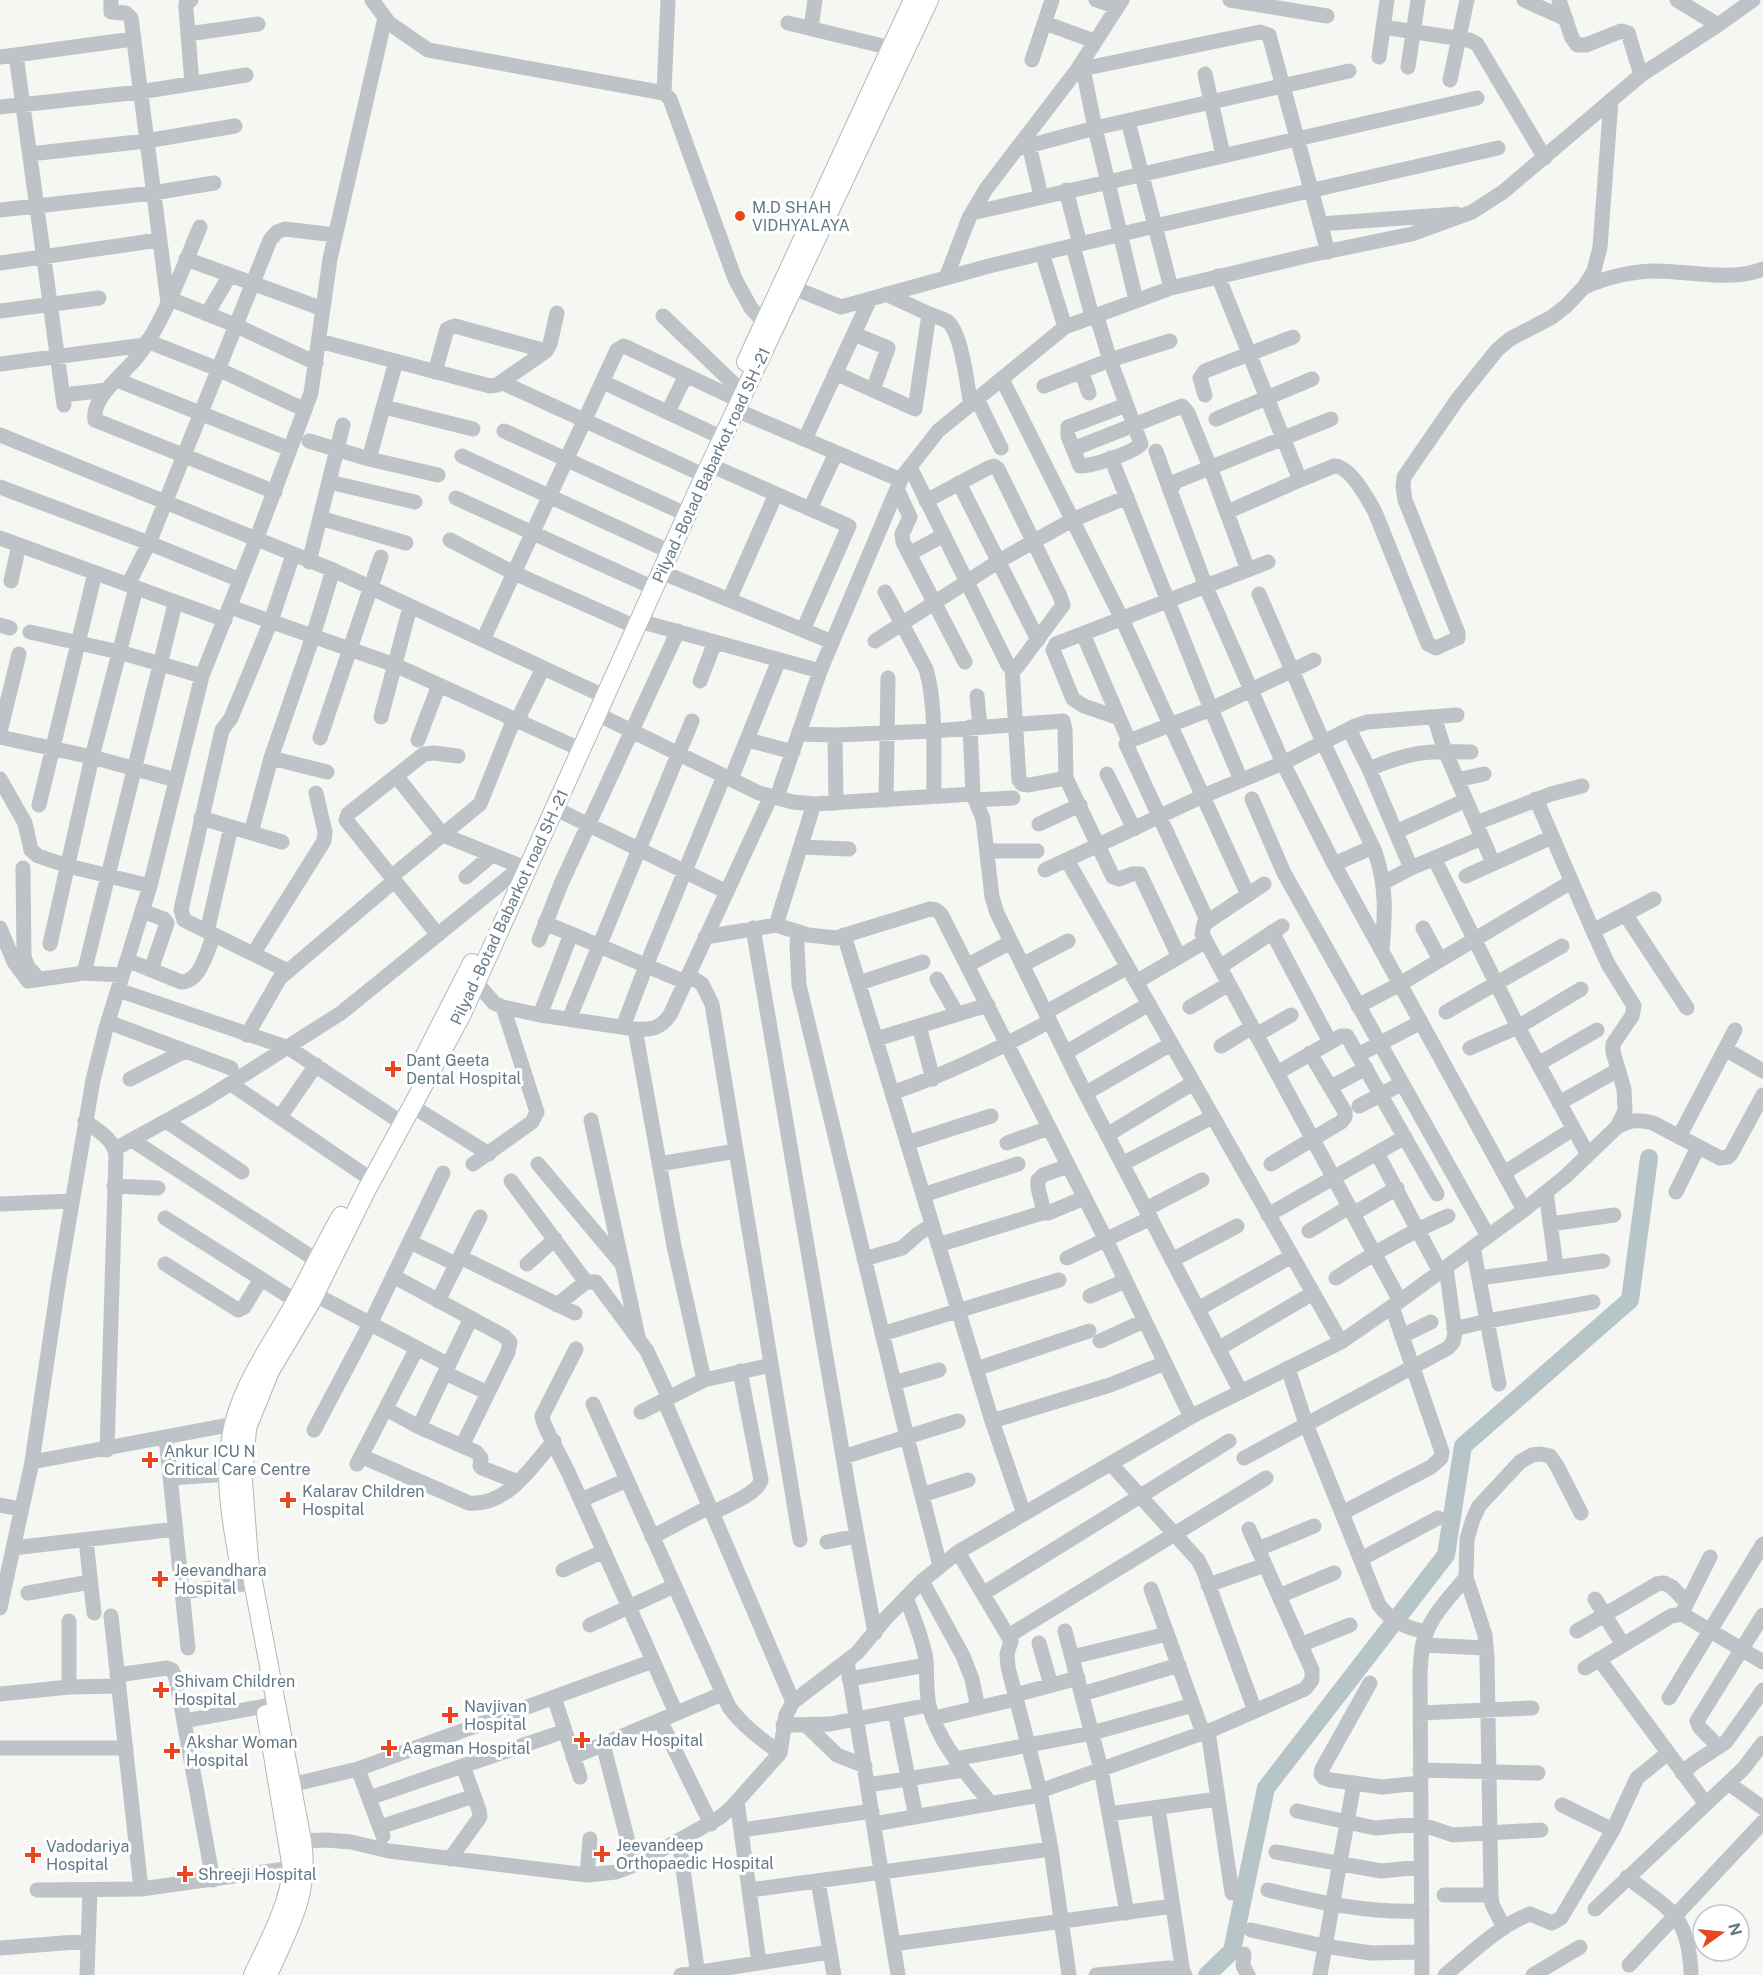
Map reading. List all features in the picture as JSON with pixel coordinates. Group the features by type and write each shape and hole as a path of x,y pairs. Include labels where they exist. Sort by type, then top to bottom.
{"main road":[{"name":"Pilyad -Botad Babarkot road SH -21","path":"268,1975 301,1898 305,1871 302,1841 285,1787 265,1706 235,1545 228,1460 239,1406 500,916 554,808 597,714 633,622 645,584 679,511 703,469 714,434 768,327 913,0"},
{"name":"Pilyad -Botad Babarkot road SH -21","path":"253,1975 286,1897 292,1868 285,1787 249,1560 243,1482 247,1428 270,1371 314,1294 366,1191 461,1016 476,982 517,869 595,692 661,572 734,397 768,327 794,288 929,0"}],"street":[{"path":"111,0 111,12 129,14 169,301"},
{"path":"191,0 186,9 192,84"},
{"path":"372,0 385,18 410,39 428,50 664,93 670,99 735,279 751,308 768,327"},
{"path":"664,93 668,0"},
{"path":"811,28 815,0"},
{"path":"1032,60 1052,0"},
{"path":"946,278 972,213 986,189 1023,147 1080,69 1094,41 1120,4 1096,0"},
{"path":"1230,0 1282,4 1327,16"},
{"path":"1379,57 1388,0"},
{"path":"1408,67 1418,0"},
{"path":"1450,80 1467,0"},
{"path":"1524,0 1566,19"},
{"path":"1559,0 1572,38 1577,45 1586,45 1625,30 1641,75"},
{"path":"1677,0 1718,26"},
{"path":"476,982 494,1003 503,1007 540,1015 629,1028 650,1030 661,1026 670,1015 705,937 774,796 793,752 820,671 903,477 938,431 1065,327 1171,288 1412,234 1472,212 1503,192 1545,158 1641,75 1718,26 1753,0"},
{"path":"0,1608 32,1462 93,1080 108,1022 150,886 202,676 311,393 330,258 385,18"},
{"path":"788,23 891,48"},
{"path":"1045,23 1094,41"},
{"path":"188,34 258,24"},
{"path":"1383,27 1477,44 1545,158"},
{"path":"1080,69 1265,32 1271,38 1328,252"},
{"path":"0,57 133,39"},
{"path":"16,55 64,400 112,385 200,413 290,449"},
{"path":"1080,69 1136,300"},
{"path":"1023,147 1095,128 1349,71"},
{"path":"1205,74 1223,155"},
{"path":"0,107 140,92 246,75"},
{"path":"972,213 1477,98"},
{"path":"1227,512 1334,466 1340,466 1346,470 1368,498 1375,512 1428,644 1436,648 1458,638 1405,500 1404,477 1457,400 1497,350 1510,339 1552,317 1566,306 1584,287 1594,271 1600,247 1611,100"},
{"path":"1128,121 1171,288"},
{"path":"30,154 146,141 235,126"},
{"path":"1023,147 1041,196"},
{"path":"794,288 841,307 1042,253 1497,148"},
{"path":"0,210 153,193 214,183"},
{"path":"1066,190 1076,245 1094,315 1140,440 1140,446 1111,458 1080,466 1072,449 1068,427 1126,405"},
{"path":"1320,224 1472,212"},
{"path":"200,227 169,301 146,343 96,409 95,420 274,492"},
{"path":"50,944 92,757 119,652 132,586 235,325 270,240 278,232 285,229 335,235"},
{"path":"0,263 159,240"},
{"path":"1042,253 1065,327"},
{"path":"186,259 322,309"},
{"path":"1584,287 1626,273 1657,271 1743,275 1763,269"},
{"path":"207,314 230,275"},
{"path":"1218,276 1300,480"},
{"path":"886,294 946,320 952,327 974,402 1001,448"},
{"path":"0,311 99,298"},
{"path":"804,439 870,299"},
{"path":"169,301 235,325 316,363"},
{"path":"319,341 490,386 504,382 546,351 550,344 557,313"},
{"path":"836,373 915,409 929,314"},
{"path":"663,316 734,397"},
{"path":"435,372 447,329 451,326 546,351"},
{"path":"854,334 888,348 873,390"},
{"path":"1205,395 1200,378 1202,374 1293,337"},
{"path":"1044,386 1110,360 1170,341"},
{"path":"0,364 146,343 218,369 305,410"},
{"path":"483,640 617,350 624,346 734,397 804,439 896,478 903,477"},
{"path":"369,459 396,361"},
{"path":"1081,371 1089,393"},
{"path":"668,412 686,375"},
{"path":"1002,379 1122,619 1248,896"},
{"path":"1216,419 1312,379"},
{"path":"504,382 586,421 703,469 776,494 849,526 803,630"},
{"path":"603,382 714,434"},
{"path":"1072,449 1182,406 1188,413 1210,467 1248,570"},
{"path":"384,407 472,429"},
{"path":"1171,493 1171,488 1177,481 1331,419"},
{"path":"309,562 343,425"},
{"path":"504,431 679,511"},
{"path":"0,435 333,570 595,692"},
{"path":"309,441 369,459 438,475"},
{"path":"1155,451 1206,587 1283,762 1334,864 1524,1210"},
{"path":"810,509 836,453"},
{"path":"462,456 662,548"},
{"path":"1111,458 1241,780"},
{"path":"926,501 988,468 994,466 998,469 1060,596 1062,605 1017,667 1012,668"},
{"path":"903,477 926,501 1008,665 1012,668 1017,771 1022,784 1029,785 1066,778"},
{"path":"903,477 910,517 902,534 903,542 965,662"},
{"path":"329,482 415,502"},
{"path":"959,483 1038,640"},
{"path":"0,488 149,543 240,580"},
{"path":"729,600 776,494"},
{"path":"875,641 966,580 999,561 1072,520 1127,497"},
{"path":"456,498 645,584"},
{"path":"320,518 406,543"},
{"path":"909,554 944,535"},
{"path":"0,538 175,604 271,621 395,665 571,745"},
{"path":"450,540 514,573 633,622 820,671"},
{"path":"11,581 19,545"},
{"path":"288,971 184,920 181,910 222,730 231,718 271,621 293,555"},
{"path":"320,738 381,557"},
{"path":"1119,718 1078,703 1069,693 1053,650 1054,647 1268,562"},
{"path":"251,833 271,758 333,570"},
{"path":"661,572 832,642"},
{"path":"39,805 95,573"},
{"path":"885,592 926,669 930,686 933,731 934,796"},
{"path":"1259,594 1380,867 1386,913 1382,951"},
{"path":"84,973 175,604"},
{"path":"381,717 410,607"},
{"path":"30,632 119,652 202,676"},
{"path":"539,940 678,632"},
{"path":"1083,634 1129,741"},
{"path":"700,681 715,642"},
{"path":"0,732 20,654"},
{"path":"704,1380 629,1028 646,966 685,872 728,777 748,740 780,660"},
{"path":"1208,922 1161,816 1126,747 1129,741 1211,709 1314,660"},
{"path":"247,1035 274,987 288,971 480,804 516,720 543,668"},
{"path":"886,800 888,678"},
{"path":"418,740 439,685"},
{"path":"977,696 974,797 983,819 994,905 1065,1053 1241,1392"},
{"path":"597,714 759,792 774,796 814,804 934,796 1012,798"},
{"path":"1045,870 1203,796 1283,762 1348,729 1367,722 1457,715"},
{"path":"1434,717 1445,751 1493,863"},
{"path":"569,1019 692,721"},
{"path":"799,734 835,735 933,731 1063,721 1066,778 1098,845 1116,879 1140,874 1179,957"},
{"path":"1348,729 1369,769 1411,868"},
{"path":"835,735 836,803"},
{"path":"0,737 92,757 176,780"},
{"path":"748,740 793,752"},
{"path":"1369,769 1404,755 1445,751 1471,752"},
{"path":"438,935 346,820 348,814 424,754 458,756"},
{"path":"271,758 327,772"},
{"path":"1107,774 1134,829"},
{"path":"1457,780 1485,774"},
{"path":"115,1149 227,1086 341,1013 517,869 492,855 443,835 397,777"},
{"path":"0,779 25,823 31,850 38,856 68,866 150,886"},
{"path":"1476,824 1536,799 1582,786"},
{"path":"253,954 324,841 316,793"},
{"path":"1252,799 1284,873 1488,1236"},
{"path":"1536,799 1608,964 1634,1006 1632,1016 1613,1044 1626,1101 1625,1111 1630,1123"},
{"path":"1396,832 1466,800"},
{"path":"776,925 814,804"},
{"path":"1039,824 1080,805"},
{"path":"554,808 727,892"},
{"path":"201,818 282,842"},
{"path":"0,928 20,973 28,981 84,973 122,975 151,970 181,982 191,981 197,974 211,933 231,827"},
{"path":"1466,876 1552,837"},
{"path":"1383,883 1411,868 1482,838"},
{"path":"801,847 849,849"},
{"path":"1334,864 1373,847"},
{"path":"987,851 1037,851"},
{"path":"466,877 492,855"},
{"path":"1434,858 1518,1027 1588,1155"},
{"path":"1067,860 1341,1342"},
{"path":"23,868 24,957 28,967 39,980"},
{"path":"1358,1006 1400,984 1571,882"},
{"path":"1264,884 1208,922 1202,928 1206,941 1374,1252 1396,1304 1402,1336 1442,1452 1441,1458 1431,1467 1342,1513"},
{"path":"1593,931 1654,899"},
{"path":"705,937 776,925 820,938 836,938 930,909 936,910 946,922 968,965 1106,1240 1191,1417"},
{"path":"142,911 164,919 167,923 151,970"},
{"path":"1625,914 1687,1008"},
{"path":"545,923 646,966 702,984 712,1004 800,1540"},
{"path":"753,928 875,1633"},
{"path":"1423,928 1440,960"},
{"path":"1220,967 1277,929 1330,1042"},
{"path":"798,932 796,945 800,985 882,1334 940,1566"},
{"path":"540,1015 571,934"},
{"path":"844,935 992,1421 1024,1514"},
{"path":"1022,965 1068,941"},
{"path":"1136,982 1206,941"},
{"path":"968,965 1011,942"},
{"path":"1446,1012 1562,945"},
{"path":"859,983 923,962"},
{"path":"892,1093 933,1079 1007,1044 1128,967"},
{"path":"122,975 247,1035 289,1048 393,1118"},
{"path":"937,979 957,1014"},
{"path":"1190,1007 1229,984"},
{"path":"1470,1048 1518,1027 1581,989"},
{"path":"1065,1053 1149,1004"},
{"path":"876,1039 988,1005"},
{"path":"473,1164 532,1122 537,1112 503,1007"},
{"path":"1221,1046 1291,1015"},
{"path":"108,1022 185,1051 234,1062 227,1086"},
{"path":"1331,1087 1379,1044 1421,1022"},
{"path":"919,1026 933,1079"},
{"path":"1538,1064 1597,1030"},
{"path":"1679,1137 1735,1030"},
{"path":"1277,1073 1341,1036 1347,1036 1437,1194"},
{"path":"1086,1093 1171,1044"},
{"path":"1725,1049 1763,1071"},
{"path":"130,1079 185,1051"},
{"path":"1271,1164 1313,1140 1345,1117 1345,1112 1310,1053"},
{"path":"280,1117 316,1065"},
{"path":"1559,1103 1618,1070"},
{"path":"1107,1135 1193,1083"},
{"path":"1359,1106 1401,1084"},
{"path":"227,1086 280,1117 363,1173"},
{"path":"1630,1123 1679,1137 1720,1158 1728,1157 1763,1095"},
{"path":"412,1106 489,1154"},
{"path":"907,1143 991,1116"},
{"path":"1122,1164 1212,1117"},
{"path":"591,1120 639,1341"},
{"path":"85,1121 108,1139 115,1149 107,1450"},
{"path":"166,1121 242,1172"},
{"path":"302,1841 351,1842 389,1851 587,1875 616,1872 634,1865 711,1824 737,1801 780,1753 783,1725 793,1702 857,1653 887,1617 922,1581 958,1552 1191,1417 1341,1342 1524,1210 1588,1155 1630,1123"},
{"path":"1007,1143 1049,1128"},
{"path":"1504,1173 1574,1129"},
{"path":"1268,1215 1405,1137"},
{"path":"132,1140 316,1260"},
{"path":"1676,1192 1698,1147"},
{"path":"659,1164 736,1151"},
{"path":"1244,1458 1413,1368 1448,1348 1453,1342 1454,1329 1443,1269 1418,1229 1377,1153"},
{"path":"538,1164 622,1265"},
{"path":"923,1195 1018,1164"},
{"path":"1042,1213 1044,1209 1037,1185 1038,1180 1043,1175 1068,1166"},
{"path":"314,1430 370,1324 443,1173"},
{"path":"511,1180 586,1282"},
{"path":"1067,1258 1106,1240 1202,1180"},
{"path":"114,1186 158,1188"},
{"path":"1309,1231 1397,1188"},
{"path":"1546,1192 1556,1268"},
{"path":"938,1245 1048,1213 1084,1198"},
{"path":"0,1204 72,1201"},
{"path":"1550,1224 1614,1215"},
{"path":"1336,1278 1374,1252 1448,1216"},
{"path":"438,1301 480,1217"},
{"path":"165,1218 296,1301"},
{"path":"864,1258 902,1248 932,1225"},
{"path":"1172,1260 1237,1226"},
{"path":"526,1264 555,1239"},
{"path":"410,1242 458,1260 575,1313"},
{"path":"1473,1247 1499,1384"},
{"path":"1198,1309 1292,1256"},
{"path":"1479,1278 1604,1261"},
{"path":"165,1264 238,1311 244,1307 261,1279"},
{"path":"393,1276 508,1338 510,1342 508,1352 462,1446"},
{"path":"882,1334 1059,1280"},
{"path":"1090,1296 1125,1281"},
{"path":"557,1305 586,1282 596,1282 647,1351 711,1510 793,1702"},
{"path":"1218,1349 1313,1293"},
{"path":"314,1294 417,1348 488,1393"},
{"path":"1454,1329 1593,1302"},
{"path":"419,1427 471,1318"},
{"path":"976,1369 1144,1321"},
{"path":"1402,1336 1431,1322"},
{"path":"417,1348 359,1460 470,1503 480,1504 504,1495 554,1441"},
{"path":"576,1349 542,1416 544,1427 554,1441 676,1713"},
{"path":"992,1421 1110,1385 1165,1363"},
{"path":"641,1412 704,1380 771,1365"},
{"path":"1288,1368 1306,1424 1379,1605 1388,1615 1425,1638 1486,1648"},
{"path":"894,1383 939,1370"},
{"path":"652,1537 754,1491 760,1485 762,1480 740,1371"},
{"path":"593,1404 722,1694 738,1720 780,1753"},
{"path":"386,1409 419,1427 480,1454 482,1468 518,1482"},
{"path":"843,1457 958,1421"},
{"path":"32,1462 107,1450 234,1424"},
{"path":"166,1438 188,1648"},
{"path":"984,1593 1229,1441"},
{"path":"1504,1928 1492,1904 1491,1895 1486,1648 1481,1620 1466,1577 1467,1539 1479,1506 1520,1462 1532,1455 1550,1456 1581,1513"},
{"path":"1111,1464 1198,1560 1255,1711"},
{"path":"170,1478 229,1474"},
{"path":"1010,1635 1266,1478"},
{"path":"581,1500 627,1480"},
{"path":"922,1494 968,1480"},
{"path":"0,1505 21,1509"},
{"path":"1361,1559 1438,1518"},
{"path":"1258,1549 1314,1526"},
{"path":"13,1548 176,1529"},
{"path":"742,1830 873,1818 916,1817 1040,1793 1206,1732 1305,1689 1312,1680 1312,1670 1249,1529"},
{"path":"827,1542 857,1536"},
{"path":"86,1539 94,1613"},
{"path":"1669,1698 1709,1629 1763,1544"},
{"path":"562,1570 604,1551"},
{"path":"958,1552 1010,1635 1007,1660 1040,1793 1070,1975"},
{"path":"1585,1668 1684,1609 1710,1557"},
{"path":"1208,1585 1265,1565"},
{"path":"1279,1596 1334,1573"},
{"path":"1422,1975 1420,1673 1425,1638 1433,1619 1466,1577"},
{"path":"922,1581 963,1656 972,1679 978,1708"},
{"path":"28,1593 90,1582"},
{"path":"1577,1631 1657,1584 1664,1583 1672,1587 1684,1609 1709,1629 1763,1662"},
{"path":"182,1592 243,1584"},
{"path":"590,1625 674,1586"},
{"path":"1151,1589 1193,1705 1206,1732 1232,1893"},
{"path":"906,1598 923,1647 931,1712 942,1738 991,1804"},
{"path":"1595,1599 1623,1645"},
{"path":"1719,1747 1700,1728 1697,1721 1763,1615"},
{"path":"111,1616 141,1889"},
{"path":"69,1621 69,1687"},
{"path":"1300,1645 1350,1625"},
{"path":"1065,1631 1101,1769 1127,1913"},
{"path":"1072,1657 1167,1634"},
{"path":"1039,1643 1051,1685"},
{"path":"1599,1659 1706,1804"},
{"path":"285,1787 358,1769 654,1661"},
{"path":"847,1661 898,1975"},
{"path":"849,1680 926,1665"},
{"path":"1082,1694 1179,1665"},
{"path":"0,1694 118,1680 167,1668 172,1670 176,1678 213,1880"},
{"path":"783,1725 831,1724 895,1712 978,1708 1077,1678"},
{"path":"1370,1683 1322,1769 1321,1774 1324,1778 1382,1787 1420,1776 1489,1771 1538,1773"},
{"path":"1682,1773 1732,1736 1763,1690"},
{"path":"573,1757 722,1694"},
{"path":"554,1697 580,1777"},
{"path":"868,1785 908,1779 1193,1705"},
{"path":"184,1721 265,1706"},
{"path":"1420,1713 1532,1708"},
{"path":"895,1712 916,1817"},
{"path":"660,1720 711,1824"},
{"path":"806,1725 837,1755 865,1766"},
{"path":"369,1798 565,1731"},
{"path":"1595,1909 1743,1769 1763,1743"},
{"path":"603,1744 634,1865"},
{"path":"0,1748 126,1748"},
{"path":"1450,1973 1504,1928 1530,1914 1552,1923 1561,1918 1612,1830 1637,1778 1668,1754"},
{"path":"450,1858 480,1817 464,1766"},
{"path":"358,1769 389,1851"},
{"path":"1320,1975 1354,1783"},
{"path":"1728,1783 1763,1808"},
{"path":"380,1827 474,1796"},
{"path":"1109,1814 1218,1799"},
{"path":"737,1801 759,1963"},
{"path":"1562,1805 1612,1830"},
{"path":"1158,1808 1184,1974"},
{"path":"1297,1811 1375,1828 1420,1824 1446,1834 1541,1830"},
{"path":"1629,1965 1763,1822"},
{"path":"587,1875 590,1839"},
{"path":"679,1841 698,1973"},
{"path":"750,1890 1051,1849"},
{"path":"1276,1852 1381,1871 1421,1867"},
{"path":"38,1890 141,1889 292,1868"},
{"path":"1627,1877 1675,1915 1686,1932 1691,1971"},
{"path":"818,1881 834,1975"},
{"path":"87,1975 90,1890"},
{"path":"1268,1890 1332,1905 1387,1912 1422,1911"},
{"path":"1444,1895 1491,1895"},
{"path":"893,1944 1173,1906"},
{"path":"1251,1930 1324,1946 1381,1953 1422,1952"},
{"path":"0,1948 88,1941"},
{"path":"1533,1975 1580,1947"},
{"path":"681,1975 830,1952"},
{"path":"1244,1954 1243,1966 1248,1975"},
{"path":"1096,1975 1169,1968 1177,1969 1184,1974"}],"waterway":[{"path":"1207,1975 1232,1951 1266,1788 1446,1555 1463,1446 1630,1300 1649,1158"}],"place":[{"name":"M.D SHAH VIDHYALAYA","path":"740,216"},
{"name":"Dant Geeta Dental Hospital","path":"393,1069"},
{"name":"Ankur ICU N Critical Care Centre","path":"150,1460"},
{"name":"Kalarav Children Hospital","path":"288,1500"},
{"name":"Jeevandhara Hospital","path":"160,1579"},
{"name":"Shivam Children Hospital","path":"161,1690"},
{"name":"Navjivan Hospital","path":"450,1715"},
{"name":"Jadav Hospital","path":"582,1740"},
{"name":"Aagman Hospital","path":"389,1748"},
{"name":"Akshar Woman Hospital","path":"172,1751"},
{"name":"Jeevandeep Orthopaedic Hospital","path":"602,1854"},
{"name":"Vadodariya Hospital","path":"33,1855"},
{"name":"Shreeji Hospital","path":"185,1874"}]}
